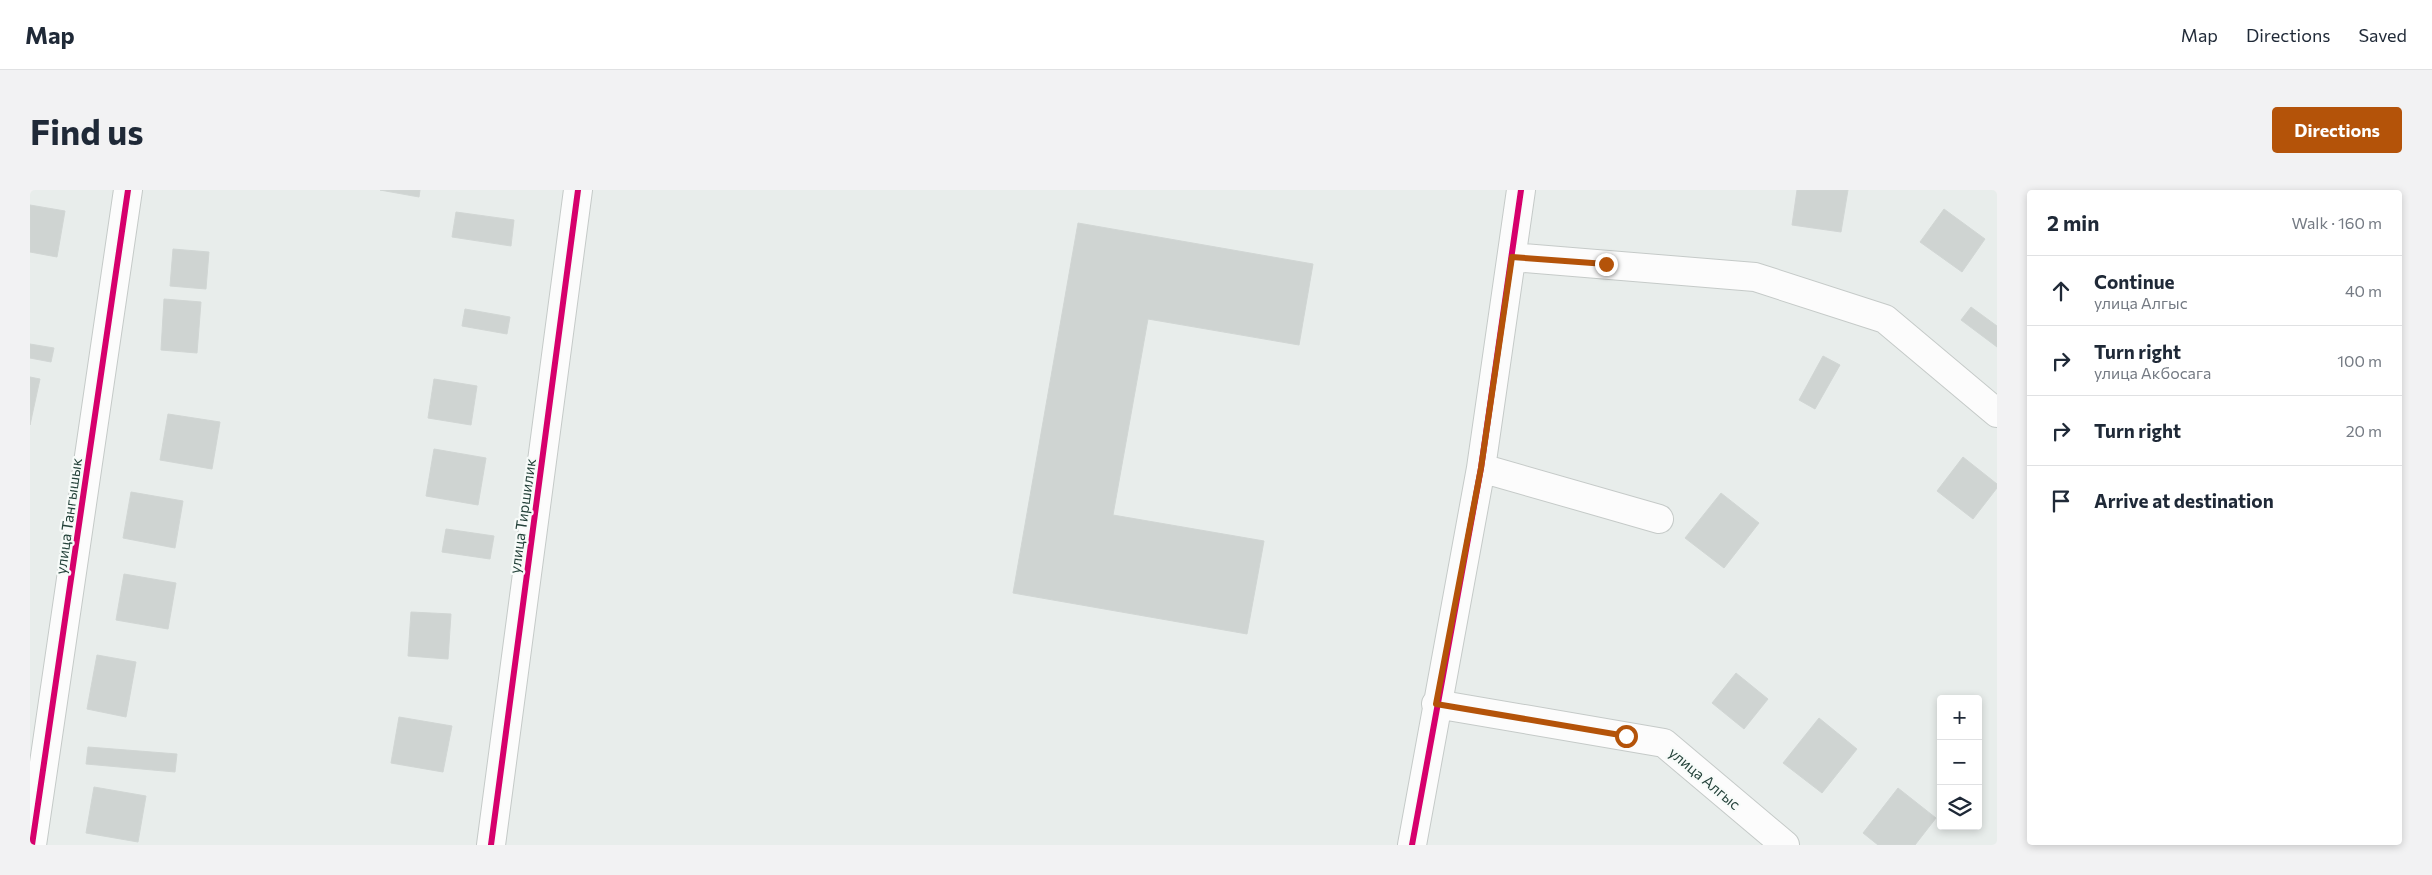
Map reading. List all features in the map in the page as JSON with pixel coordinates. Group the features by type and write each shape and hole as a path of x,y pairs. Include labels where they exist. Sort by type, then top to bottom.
{"street":[{"name":"улица Тангышык","path":"32,845 128,190"},
{"name":"улица Тиршилик","path":"491,845 578,190"},
{"path":"1412,845 1436,704 1481,468 1521,190"},
{"path":"1512,257 1755,277 1885,318 1997,413"},
{"path":"1481,468 1659,519"},
{"name":"улица Алгыс","path":"1436,704 1664,743 1785,845"}],"building":[{"path":"380,190 420,190 419,197"},
{"path":"1797,190 1848,190 1841,232 1792,225"},
{"path":"30,205 65,211 57,257 30,252"},
{"path":"1944,209 1985,239 1962,272 1920,242"},
{"path":"456,212 514,220 511,246 452,237"},
{"path":"1078,223 1313,264 1299,345 1148,319 1113,515 1264,541 1247,634 1013,593"},
{"path":"173,249 209,252 206,289 170,286"},
{"path":"164,299 201,302 197,353 161,350"},
{"path":"1971,307 1997,326 1997,347 1961,320"},
{"path":"465,309 510,317 507,334 462,326"},
{"path":"30,344 54,348 51,362 30,358"},
{"path":"1823,356 1840,365 1815,409 1799,400"},
{"path":"30,377 40,379 30,425"},
{"path":"434,379 477,386 471,425 428,418"},
{"path":"168,414 220,422 212,469 160,460"},
{"path":"434,449 486,458 478,505 426,496"},
{"path":"1963,457 1997,484 1997,488 1973,519 1937,491"},
{"path":"131,492 183,501 175,548 123,538"},
{"path":"1721,493 1759,523 1724,568 1685,538"},
{"path":"446,529 494,536 490,559 442,552"},
{"path":"124,574 176,583 168,629 116,620"},
{"path":"411,612 451,614 448,659 408,656"},
{"path":"97,655 136,662 126,717 87,709"},
{"path":"1736,673 1768,699 1744,729 1712,703"},
{"path":"399,717 452,726 443,772 391,763"},
{"path":"1819,718 1857,749 1822,793 1783,763"},
{"path":"88,747 177,754 175,772 86,764"},
{"path":"94,787 146,796 138,842 86,833"},
{"path":"1898,788 1936,818 1915,845 1878,845 1863,833"}],"cycle path":[{"path":"32,845 128,190"},
{"path":"491,845 578,190"},
{"path":"1412,845 1481,468 1521,190"}],"route":[{"path":"1606,264 1512,257 1481,468 1436,704 1626,736"}]}
